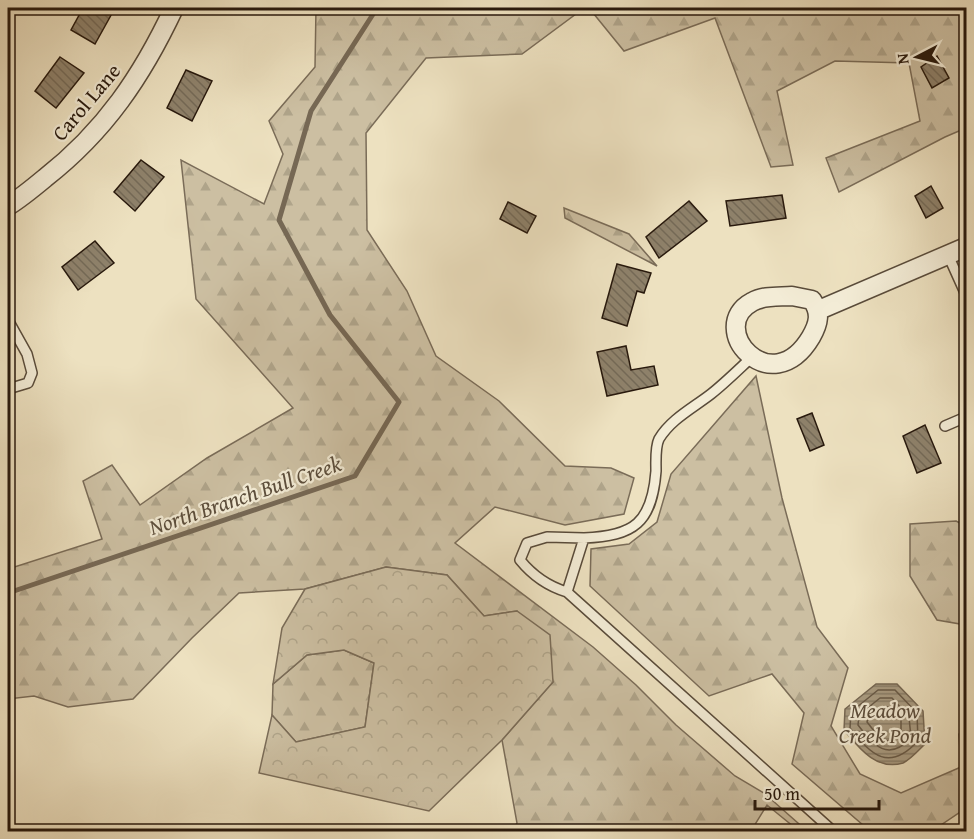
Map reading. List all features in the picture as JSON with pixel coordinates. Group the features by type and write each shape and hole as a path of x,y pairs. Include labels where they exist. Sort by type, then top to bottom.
{"street":[{"name":"Carol Lane","path":"8,206 58,168 92,137 122,100 154,52 174,8"},
{"path":"819,310 966,247"},
{"path":"792,296 812,300 819,310 818,324 810,339 792,359 778,364 764,363 743,351 736,336 737,322 742,310 765,297 792,296"}],"lane":[{"path":"948,255 966,295"},
{"path":"8,320 27,354 32,373 28,383 8,389"},
{"path":"752,357 712,393 670,424 658,441 655,482 648,509 634,528 610,537 547,537 527,543 520,560 528,571 550,587 567,592 834,831"},
{"path":"945,426 966,417"},
{"path":"567,592 584,538"}],"green space":[{"path":"316,8 584,8 522,54 426,58 366,133 367,230 407,291 436,356 499,401 565,466 611,468 634,478 624,514 565,525 495,507 455,543 593,647 676,725 735,776 764,793 807,831 799,831 767,805 751,831 512,831 517,823 502,740 553,682 517,611 484,616 447,575 386,567 305,589 239,593 133,699 68,707 34,696 8,699 8,569 102,539 83,481 112,465 140,505 207,458 293,408 196,299 181,160 264,204 283,154 269,121 315,67"},
{"path":"589,8 966,8 966,128 839,192 826,158 920,121 909,63 835,61 777,91 793,165 771,167 715,18 624,51"},
{"path":"564,208 629,234 657,266 565,218"},
{"path":"756,376 782,498 817,627 848,668 831,726 860,774 901,793 961,767 959,734 966,728 966,808 932,831 870,831 792,764 804,713 772,674 709,696 590,586 591,549 629,544 657,522 671,474"},
{"path":"956,521 966,526 966,625 937,620 910,576 910,524"},
{"path":"386,567 447,575 484,616 517,611 550,635 553,682 502,740 429,811 259,773 272,715 296,742 365,727 374,663 344,650 307,655 273,684 282,628 305,589"},
{"path":"344,650 374,663 365,727 296,742 272,715 273,684 307,655"}],"water":[{"name":"Meadow Creek Pond","path":"876,684 897,684 923,711 925,744 903,763 893,765 876,761 862,750 844,730 845,709"}],"building":[{"path":"83,8 115,8 95,44 71,30"},
{"path":"937,56 949,78 932,88 921,67"},
{"path":"60,57 84,73 56,108 35,91"},
{"path":"186,70 212,81 192,121 167,108"},
{"path":"141,160 164,177 135,211 114,192"},
{"path":"931,186 943,208 926,218 915,196"},
{"path":"782,195 786,218 730,226 726,201"},
{"path":"689,201 707,221 659,258 646,237"},
{"path":"508,202 536,216 527,233 500,219"},
{"path":"95,241 114,263 78,290 62,267"},
{"path":"617,264 651,273 644,293 637,291 627,326 602,318"},
{"path":"626,346 631,370 654,366 658,385 607,396 597,352"},
{"path":"812,413 824,445 810,451 797,419"},
{"path":"925,425 941,463 917,473 903,436"}],"waterway":[{"name":"North Branch Bull Creek","path":"8,593 355,476 399,402 330,315 279,220 311,111 377,8"}]}
